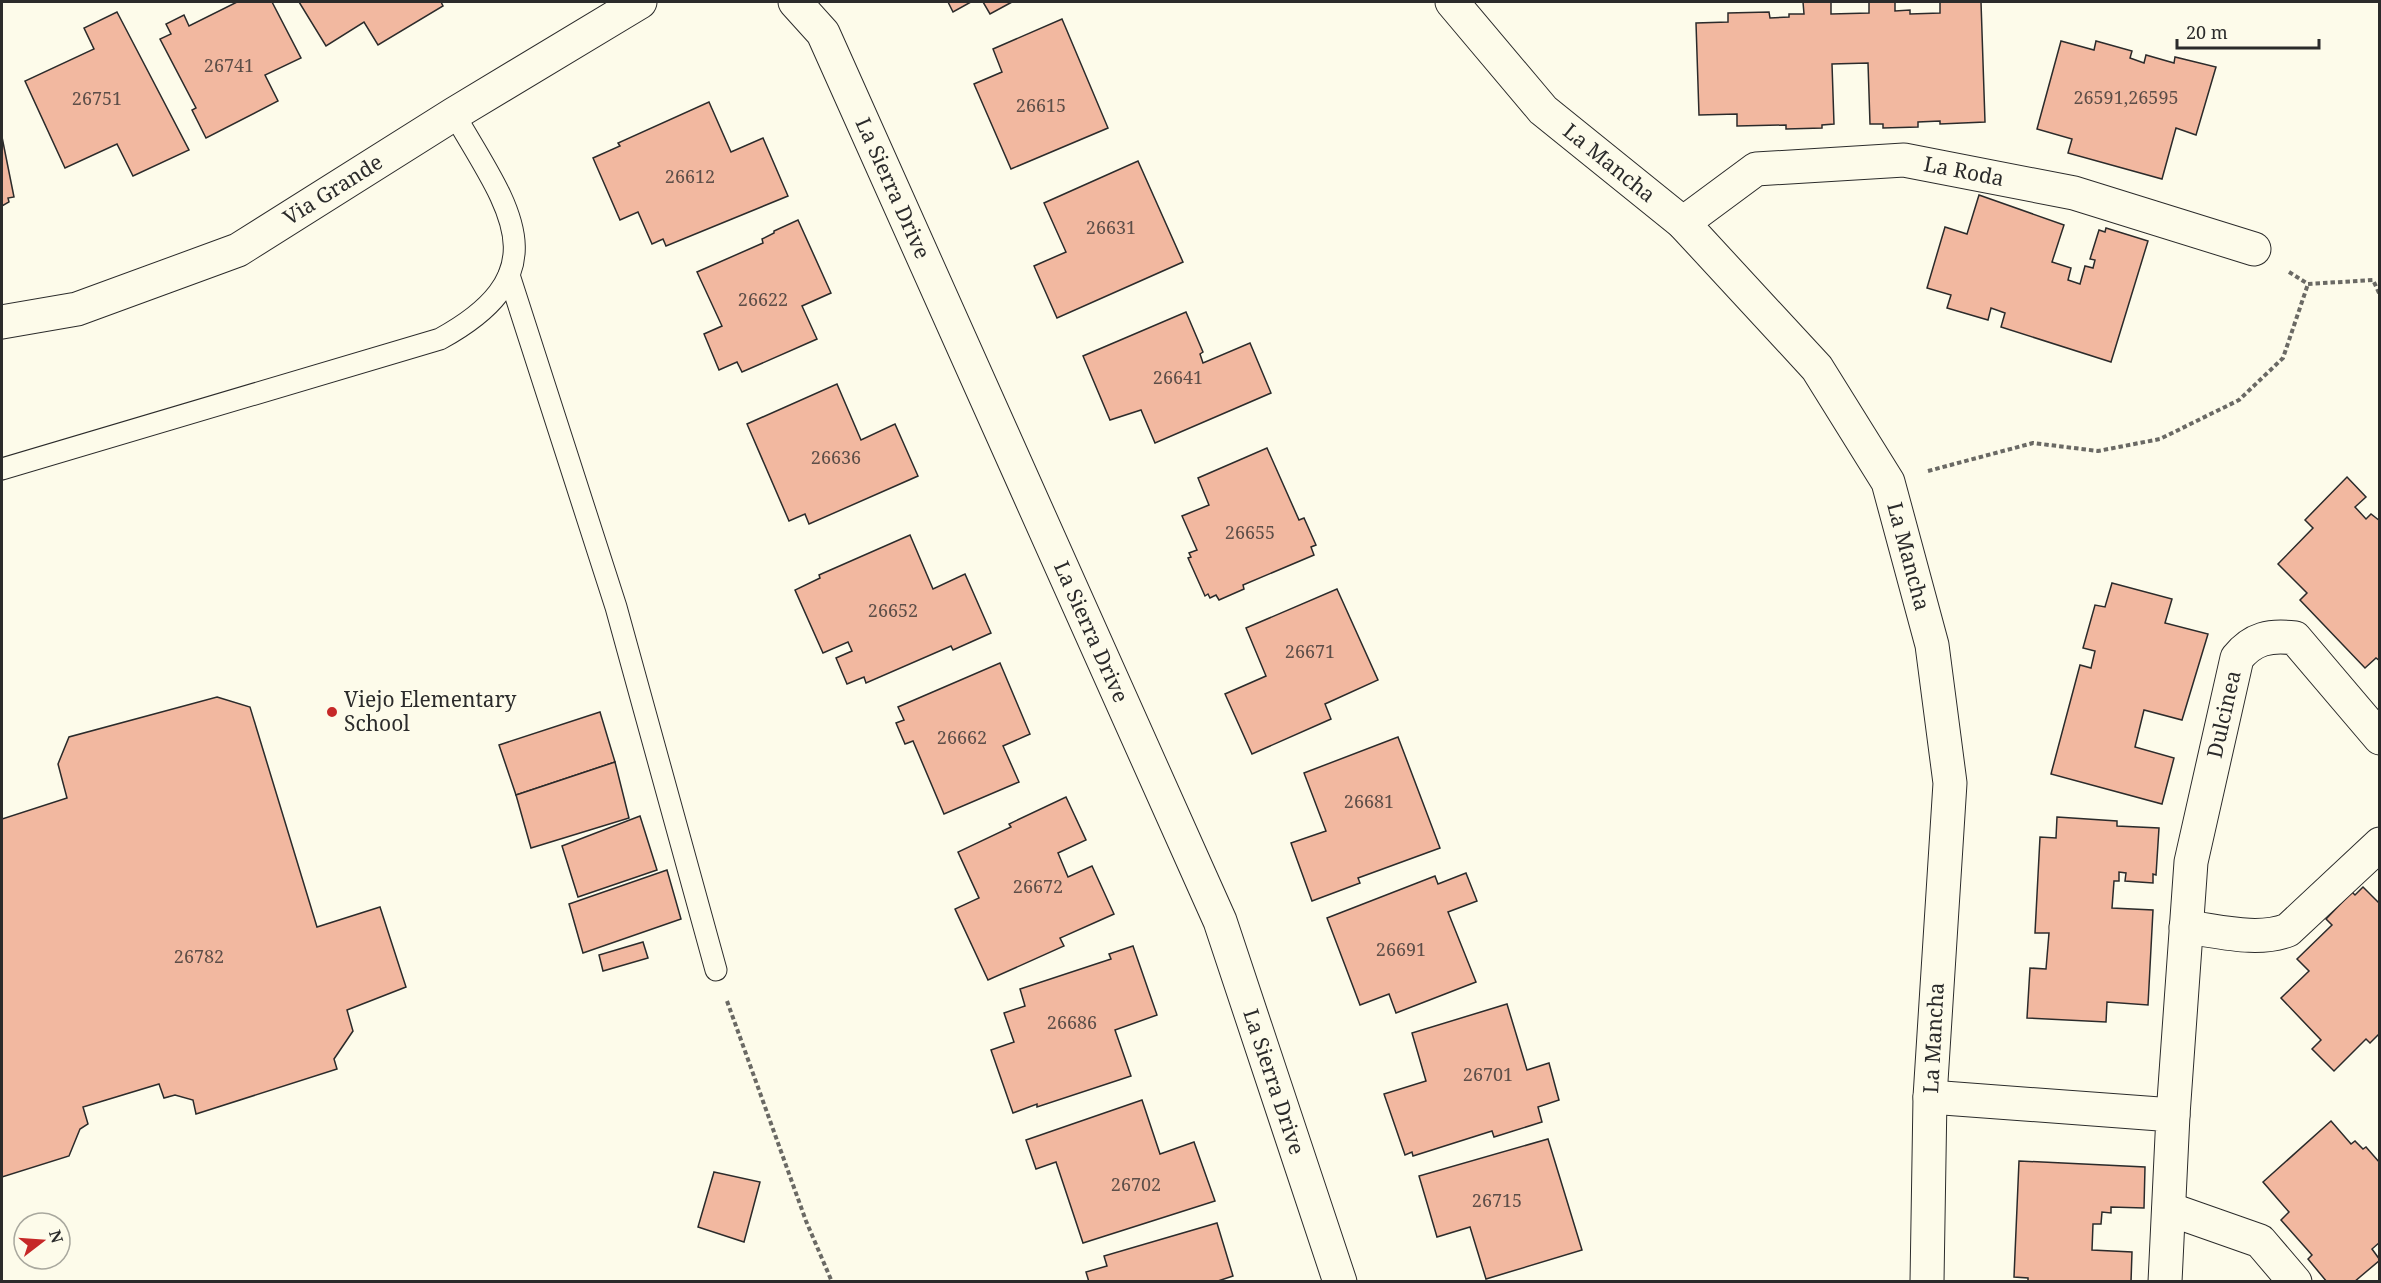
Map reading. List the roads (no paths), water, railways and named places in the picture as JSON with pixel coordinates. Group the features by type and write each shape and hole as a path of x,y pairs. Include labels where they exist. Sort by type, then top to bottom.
{"street":[{"name":"Via Grande","path":"2,322 77,309 238,250 454,114 640,2"},
{"name":"La Sierra Drive","path":"795,2 824,33 1220,921 1340,1281"},
{"name":"La Mancha","path":"1452,2 1543,110 1683,223 1817,368 1888,482 1932,645 1950,783 1930,1097 1928,1281"},
{"name":"La Roda","path":"1683,223 1756,169 1905,160 2074,193 2254,249"},
{"name":"Dulcinea","path":"2165,1281 2173,1115 2191,862 2237,658 2248,644 2278,636 2295,638 2379,738"},
{"path":"2186,927 2251,935 2274,935 2288,930 2379,844"},
{"path":"1930,1097 2173,1115"},
{"path":"2169,1209 2260,1241 2295,1281"}],"lane":[{"path":"2,469 441,339 472,321 494,298 509,275 516,249 512,225 502,198 454,114"},
{"path":"509,275 616,607 716,970"}],"place":[{"name":"Viejo Elementary School","path":"332,712"}]}
